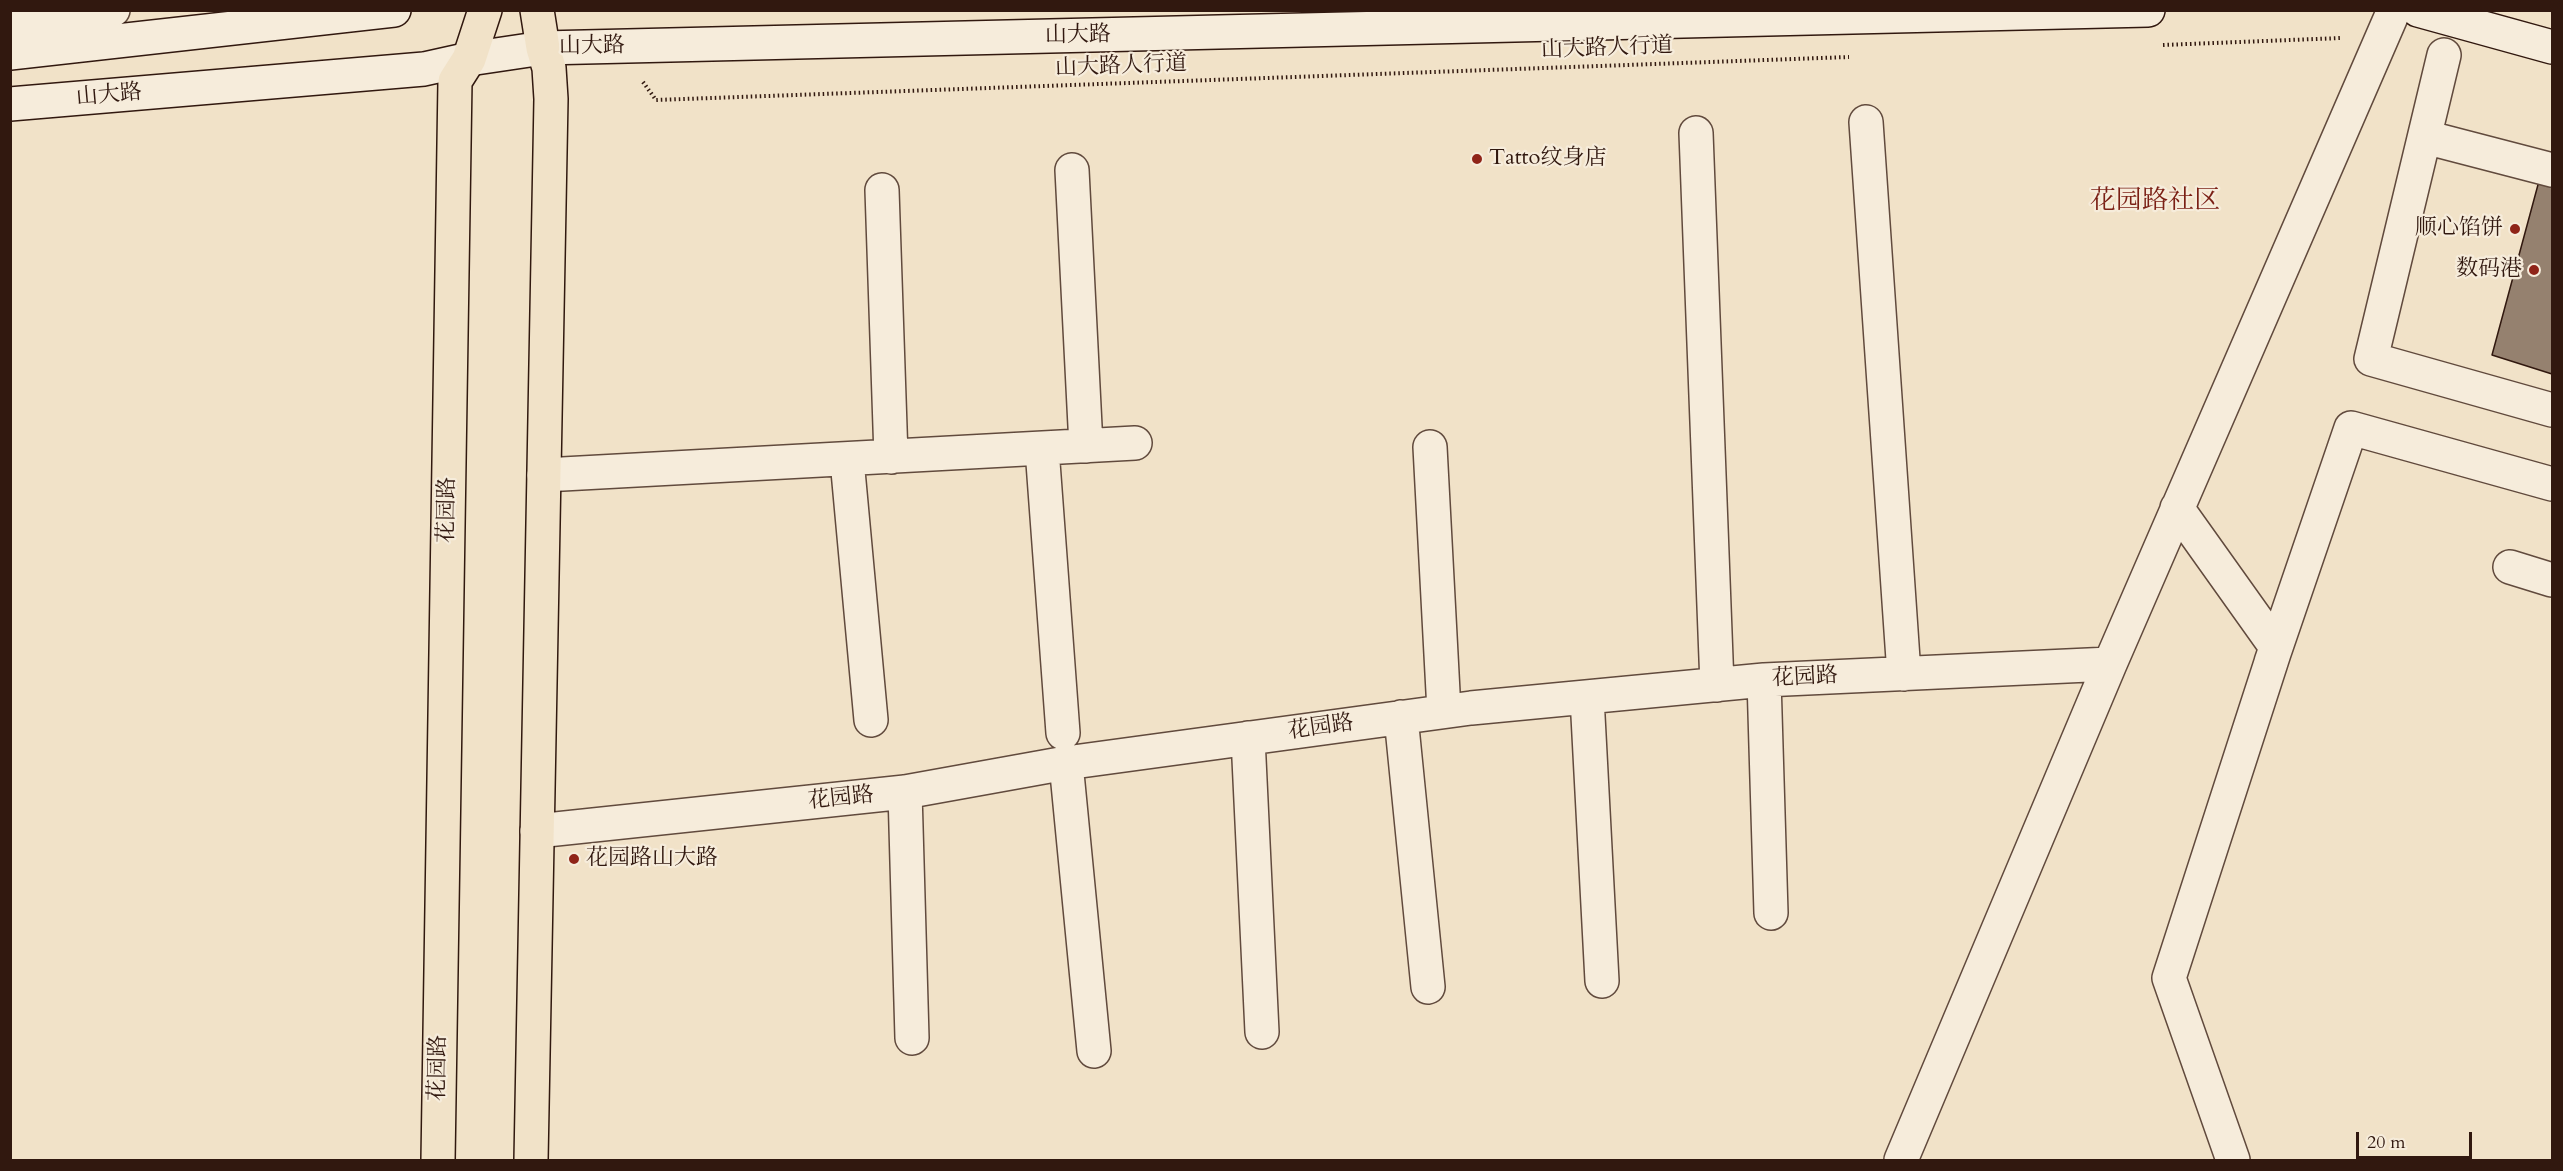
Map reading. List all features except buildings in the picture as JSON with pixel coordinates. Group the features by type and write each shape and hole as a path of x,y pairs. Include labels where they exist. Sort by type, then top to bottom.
{"main road":[{"name":"花园路","path":"438,1161 454,89 459,71 469,59 485,10"},
{"path":"531,1161 551,84 537,10"}],"street":[{"path":"10,24 113,10"},
{"path":"10,53 394,10"},
{"name":"山大路","path":"10,104 424,69 469,59 543,48 2148,10"},
{"path":"2418,10 2553,47"},
{"path":"1901,1161 2110,664 2388,24"},
{"path":"2444,55 2371,359 2553,410"},
{"path":"1866,122 1904,674"},
{"path":"1696,133 1717,685"},
{"path":"2424,137 2553,170"},
{"path":"1072,170 1086,446"},
{"path":"882,190 891,456"},
{"path":"2233,1161 2169,978 2276,647 2350,428 2553,484"},
{"path":"544,475 1135,443"},
{"path":"1430,447 1444,711"},
{"path":"1042,448 1065,748 1094,1052"},
{"path":"847,460 872,720"},
{"path":"2177,508 2276,647"},
{"path":"2510,567 2553,580"},
{"name":"花园路","path":"537,831 905,792 1065,748 1248,738 1444,711 1764,680 2110,664"},
{"path":"1764,680 1771,913"},
{"path":"1587,697 1602,981"},
{"path":"1401,717 1428,987"},
{"path":"1248,738 1262,1032"},
{"path":"905,792 912,1038"}],"path":[{"path":"2154,45 2388,24"},
{"name":"山大路人行道","path":"656,100 1855,56"}],"place":[{"name":"Tatto纹身店","path":"1477,159"},
{"name":"顺心馅饼","path":"2515,229"},
{"name":"数码港","path":"2534,270"},
{"name":"花园路山大路","path":"574,859"}],"district":[{"name":"花园路社区","path":"2155,202"}]}
